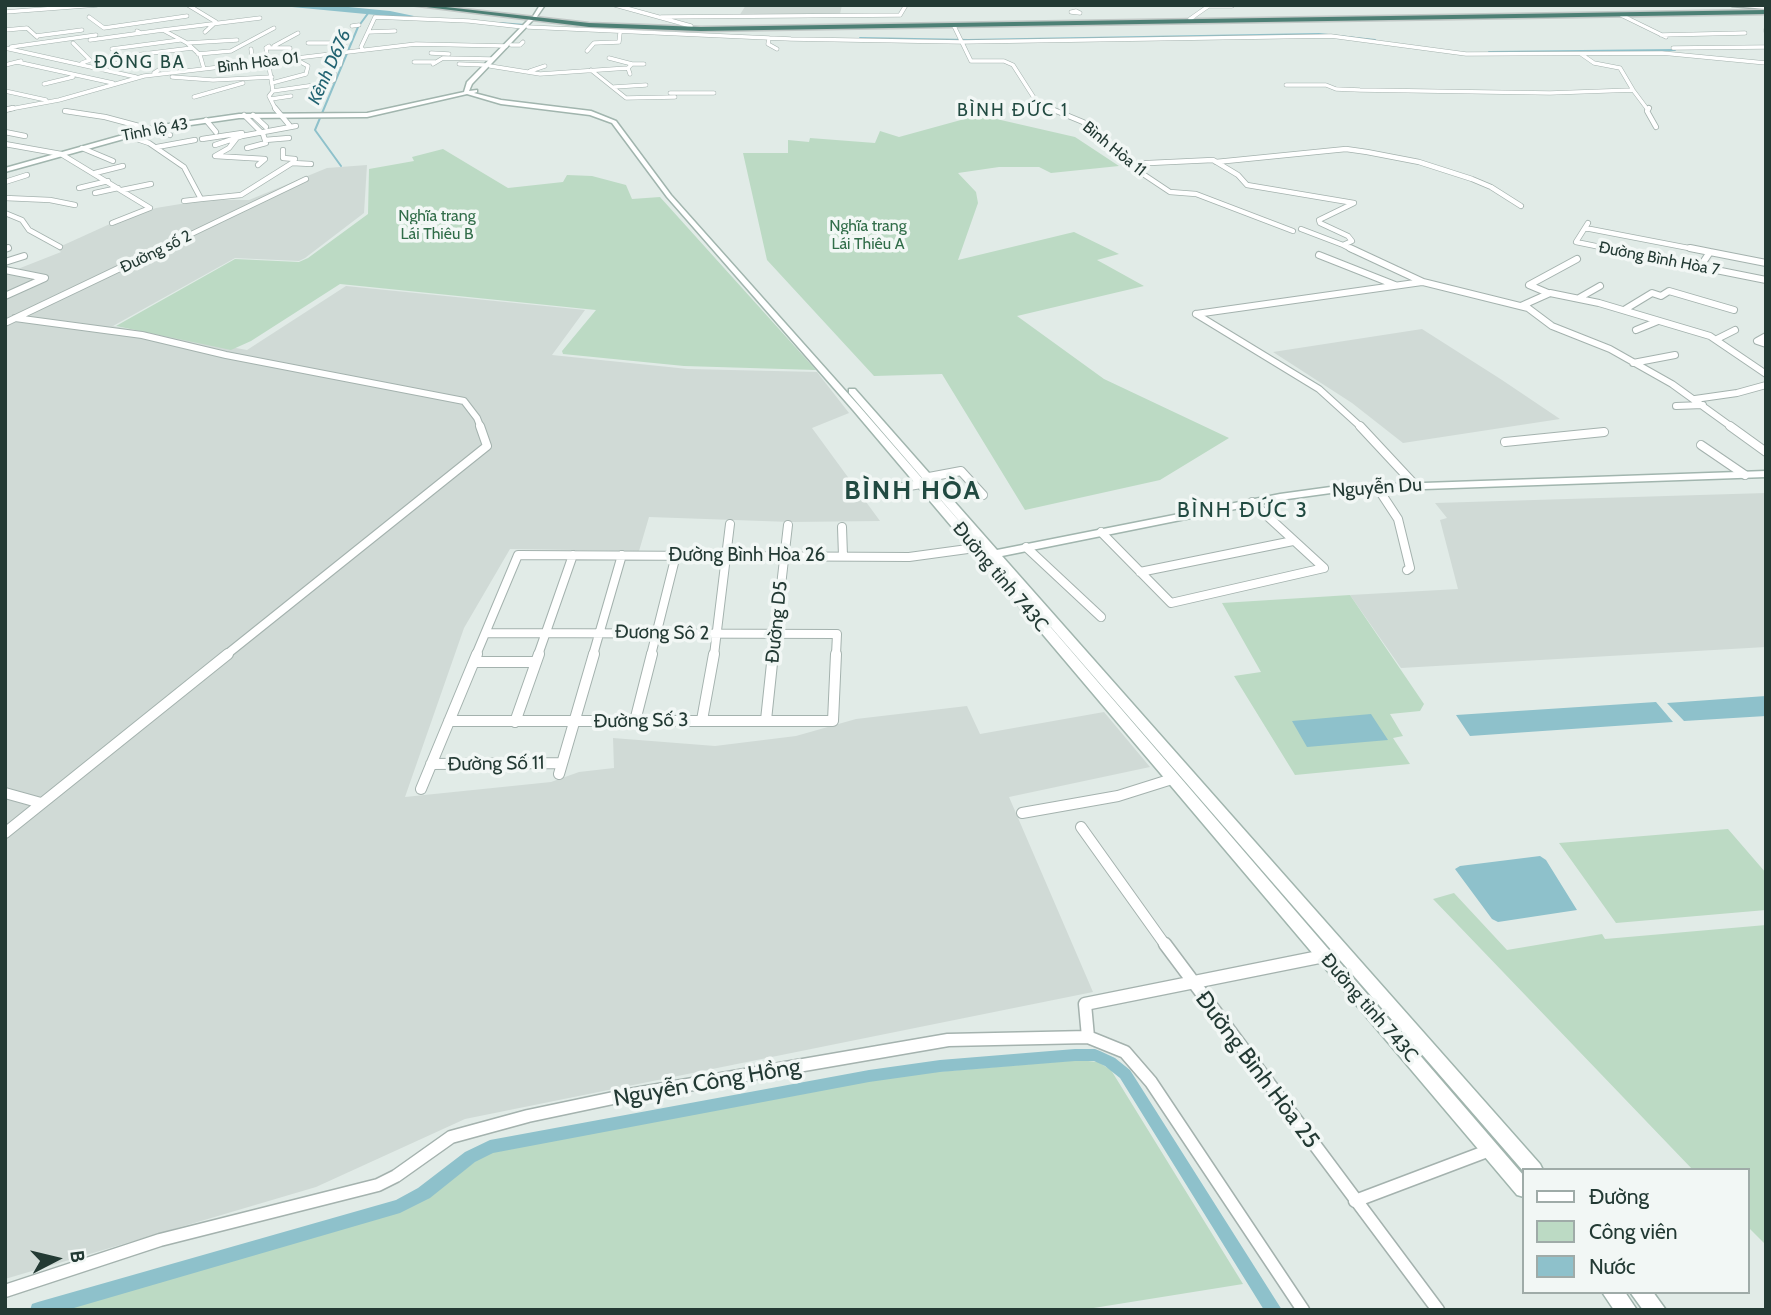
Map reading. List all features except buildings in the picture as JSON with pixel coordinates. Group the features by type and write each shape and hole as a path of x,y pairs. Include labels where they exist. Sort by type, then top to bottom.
{"highway":[{"path":"412,5 532,21 671,29 1766,10"},
{"path":"431,5 532,21 691,26 953,24"},
{"path":"1746,6 1753,10"},
{"path":"1067,22 1620,15 1766,10"}],"main road":[{"path":"489,63 473,92 467,86 489,63 509,46 545,5"},
{"name":"Tỉnh lộ 43","path":"6,170 150,129 253,115 346,116 390,112 473,92"},
{"name":"Đường tỉnh 743C","path":"473,92 491,100 582,111 606,117 619,129 656,175 925,480 1116,714 1522,1187"},
{"name":"Nguyễn Du","path":"985,551 1027,547 1252,502 1377,487 1766,474"},
{"name":"Đường tỉnh 743C","path":"985,551 1132,710 1532,1168"},
{"path":"1116,714 1132,710"},
{"path":"1270,895 1289,889"},
{"path":"1324,956 1342,950"},
{"path":"1614,1294 1627,1310"},
{"path":"1642,1294 1656,1310"}],"street":[{"path":"7,12 98,5 104,11"},
{"path":"188,5 216,22"},
{"path":"615,5 691,26"},
{"path":"826,25 829,20 841,16 846,5"},
{"path":"874,15 876,5"},
{"path":"661,17 903,14 906,5"},
{"path":"1199,5 1232,6"},
{"path":"1732,5 1766,10"},
{"path":"1190,19 1210,6"},
{"path":"7,12 16,9 31,10"},
{"path":"170,16 167,13 195,10"},
{"path":"1067,22 1073,11"},
{"path":"361,49 369,25 375,17 471,19 482,14"},
{"path":"1620,15 1668,38"},
{"path":"89,17 103,28 187,16"},
{"path":"404,19 415,16 532,21 604,32 769,38 962,41 1341,36 1461,53 1766,49"},
{"path":"5,49 97,35 260,18"},
{"path":"241,24 252,19"},
{"path":"532,21 573,28 962,41 1323,33 1468,51 1662,53 1766,49"},
{"path":"205,32 216,22"},
{"path":"150,23 187,43 198,54 204,69"},
{"path":"129,24 139,32"},
{"path":"953,24 962,41"},
{"path":"352,26 359,26"},
{"path":"5,30 27,28 37,37 82,30"},
{"path":"198,54 230,51 274,28"},
{"path":"368,32 395,31"},
{"path":"85,41 139,32"},
{"path":"588,36 602,36 604,32"},
{"path":"620,33 612,59 630,66"},
{"path":"1661,35 1745,33"},
{"path":"266,48 297,34 279,34"},
{"path":"1721,34 1744,44"},
{"path":"309,43 322,35"},
{"path":"1311,36 1321,43"},
{"path":"769,38 768,44 776,49"},
{"path":"112,49 180,40"},
{"path":"191,48 127,53 187,43 237,40"},
{"path":"361,49 385,40"},
{"path":"272,91 329,83 334,80 335,69 341,63 345,52 416,44 509,46 520,45 523,41"},
{"name":"Bình Hòa 11","path":"962,41 971,61 1004,61 1013,65 1038,104 1083,122 1128,164 1170,192 1196,194 1293,231"},
{"path":"282,42 345,43"},
{"path":"587,51 594,43 619,42"},
{"path":"54,69 90,60 73,44"},
{"path":"153,75 213,80 272,80 309,71 305,63 291,59 290,48 266,48"},
{"path":"202,139 293,126 278,115 271,99 272,80 266,48"},
{"path":"5,49 138,77"},
{"path":"251,49 253,64"},
{"path":"158,52 165,58"},
{"name":"Bình Hòa 01","path":"5,110 52,102 138,77 253,64 269,59 345,52"},
{"path":"414,62 450,53 443,60"},
{"path":"1579,53 1594,63 1620,68 1650,112 1656,127"},
{"path":"1620,68 1630,53"},
{"path":"1662,53 1766,63"},
{"path":"269,59 280,55"},
{"path":"5,65 43,56"},
{"path":"69,74 141,57"},
{"path":"153,75 176,58"},
{"path":"41,64 60,59"},
{"path":"433,59 489,63 545,74 644,64"},
{"path":"443,60 489,63"},
{"path":"17,62 115,84"},
{"path":"528,72 545,66"},
{"path":"630,66 630,74"},
{"path":"591,70 626,98 675,97"},
{"path":"103,75 117,71"},
{"path":"44,84 78,76"},
{"path":"194,97 258,78"},
{"path":"201,91 243,79"},
{"path":"614,87 646,85"},
{"path":"1286,85 1326,85 1336,89 1360,90 1550,93 1633,90"},
{"path":"6,92 52,102"},
{"path":"623,95 715,93"},
{"path":"271,99 291,96"},
{"path":"65,111 105,117 150,129"},
{"path":"253,115 266,127"},
{"path":"244,116 265,139 282,144"},
{"path":"206,120 216,132"},
{"path":"159,128 170,135"},
{"path":"215,145 260,131"},
{"path":"5,132 25,136"},
{"path":"125,135 157,147 184,167 201,199"},
{"path":"282,144 289,138"},
{"path":"236,139 229,148 215,156 227,159 265,159 258,165"},
{"path":"247,148 266,143 265,139"},
{"path":"157,147 195,140"},
{"path":"5,144 61,154 148,207 112,220"},
{"path":"184,201 248,192 295,160 283,158 282,144"},
{"path":"82,148 113,161"},
{"path":"1128,164 1216,162 1346,149 1419,162 1472,179 1491,187 1521,206"},
{"path":"220,164 227,159"},
{"path":"232,165 240,159"},
{"path":"245,165 253,159"},
{"path":"1216,162 1238,175 1247,185 1325,196 1353,203 1319,220 1352,241 1343,245"},
{"path":"292,163 311,164"},
{"path":"94,173 123,166"},
{"path":"5,182 27,175"},
{"name":"Đường số 2","path":"5,323 306,179"},
{"path":"79,188 108,181"},
{"path":"95,193 151,184"},
{"path":"5,198 50,200 75,205"},
{"path":"5,213 22,219 29,230 60,247"},
{"name":"Đường Bình Hòa 7","path":"1710,252 1586,225 1576,242 1766,280"},
{"path":"1301,229 1423,282 1521,306 1552,326 1601,344 1695,399 1766,452"},
{"path":"1700,267 1710,252 1766,263"},
{"path":"1319,255 1396,286"},
{"path":"5,262 24,256"},
{"path":"1577,259 1530,285 1550,293 1624,310 1717,339 1766,374"},
{"path":"5,270 45,278 5,296"},
{"path":"1415,485 1355,422 1319,389 1196,314 1423,282"},
{"path":"1579,298 1600,286"},
{"path":"1624,310 1652,293 1661,296 1669,291 1734,310"},
{"path":"1521,306 1550,293"},
{"path":"5,833 487,446 477,418 464,401 226,355 142,335 15,318"},
{"path":"1636,330 1658,321"},
{"path":"1717,339 1735,330"},
{"path":"1766,336 1757,341 1766,344"},
{"path":"1633,363 1675,355"},
{"path":"1695,399 1737,393 1766,385"},
{"path":"1676,406 1703,405"},
{"path":"1505,442 1604,432"},
{"path":"1752,441 1766,440"},
{"path":"1701,445 1745,475"},
{"path":"850,496 962,471 984,495"},
{"path":"1377,487 1398,519 1410,568 1407,570"},
{"path":"1101,532 1171,603 1324,568 1252,502"},
{"path":"702,720 718,634 730,524"},
{"name":"Đường D5","path":"766,720 788,525"},
{"path":"842,527 843,556"},
{"path":"1140,572 1293,541"},
{"path":"1027,547 1101,617"},
{"name":"Đường Bình Hòa 26","path":"486,633 518,555 909,556 985,551"},
{"path":"515,722 573,555"},
{"path":"573,723 622,555"},
{"path":"635,722 676,555"},
{"path":"421,789 486,633"},
{"name":"Đương Sô 2","path":"486,633 837,634 833,721"},
{"path":"474,662 536,662"},
{"name":"Đường Số 3","path":"449,721 833,721"},
{"name":"Đường Số 11","path":"431,764 560,769 573,723"},
{"path":"1022,814 1118,796 1172,779"},
{"path":"5,793 41,803"},
{"name":"Đường Bình Hòa 25","path":"1081,827 1192,981 1438,1310"},
{"path":"1088,1037 1085,1003 1324,956"},
{"name":"Nguyễn Công Hồng","path":"5,1291 160,1240 378,1185 396,1176 451,1137 528,1116 618,1097 948,1040 1088,1037 1125,1052 1151,1082 1303,1310"},
{"path":"1355,1201 1490,1150"}],"shaded area":[{"path":"746,5 842,5 840,14 739,16"},
{"path":"367,165 364,213 305,258 299,261 235,258 113,326 247,350 346,286 585,310 552,355 688,369 817,372 849,413 812,428 880,521 791,522 649,517 639,551 510,549 464,628 405,797 551,782 579,772 614,768 613,738 715,746 796,736 856,719 967,706 980,734 1104,712 1150,767 1009,797 1093,992 465,1119 316,1187 5,1279 5,274 61,252 57,248 112,223 156,208 205,200 249,200 327,168"},
{"path":"1422,329 1560,419 1403,443 1352,403 1273,352"},
{"path":"1766,493 1766,647 1401,668 1350,595 1458,589 1440,520 1447,518 1435,503"}],"green space":[{"name":"Nghĩa trang Lái Thiêu A","path":"979,115 1075,137 1119,166 1051,173 1039,167 999,167 958,173 976,192 978,203 958,260 1074,232 1119,254 1097,260 1144,286 1017,316 1104,379 1229,438 1160,480 1025,510 942,374 874,376 767,260 743,153 788,153 788,140 809,142 810,138 875,143 880,131 899,137"},
{"name":"Nghĩa trang Lái Thiêu B","path":"443,149 508,188 563,182 567,175 592,176 626,185 632,199 660,197 816,370 684,366 563,354 562,351 596,310 340,284 251,341 231,350 116,326 235,259 299,262 308,258 368,214 369,169 414,161 412,157"},
{"path":"1350,595 1424,704 1420,711 1390,714 1403,736 1393,738 1410,764 1295,775 1234,676 1261,672 1222,603"},
{"path":"1728,829 1766,873 1766,910 1616,923 1559,843"},
{"path":"1454,893 1507,950 1602,934 1605,939 1766,925 1766,1245 1750,1229 1750,1168 1691,1168 1433,899"},
{"path":"1078,1060 1098,1062 1111,1070 1243,1284 1081,1310 49,1310 405,1209 425,1198 484,1155 510,1147 876,1077"}],"water":[{"path":"271,5 328,5 414,16 408,18"},
{"path":"1766,696 1766,716 1684,721 1667,703"},
{"path":"1656,702 1673,722 1470,736 1456,715"},
{"path":"1371,714 1388,740 1307,747 1292,721"},
{"path":"1540,856 1546,860 1577,910 1498,922 1492,919 1455,869 1460,866"}],"waterway":[{"name":"Kênh D676","path":"341,166 315,130 358,27 369,12"},
{"path":"500,23 525,25"},
{"path":"860,38 968,40 1319,34 1375,40"},
{"path":"1489,52 1675,50"},
{"path":"38,1310 400,1206 424,1193 470,1157 490,1147 869,1076 940,1066 1075,1055 1095,1055 1110,1062 1125,1074 1274,1310"}],"district":[{"name":"ĐÔNG BA","path":"140,63"},
{"name":"BÌNH ĐỨC 1","path":"1013,111"},
{"name":"BÌNH HÒA","path":"913,491"},
{"name":"BÌNH ĐỨC 3","path":"1243,511"}]}
